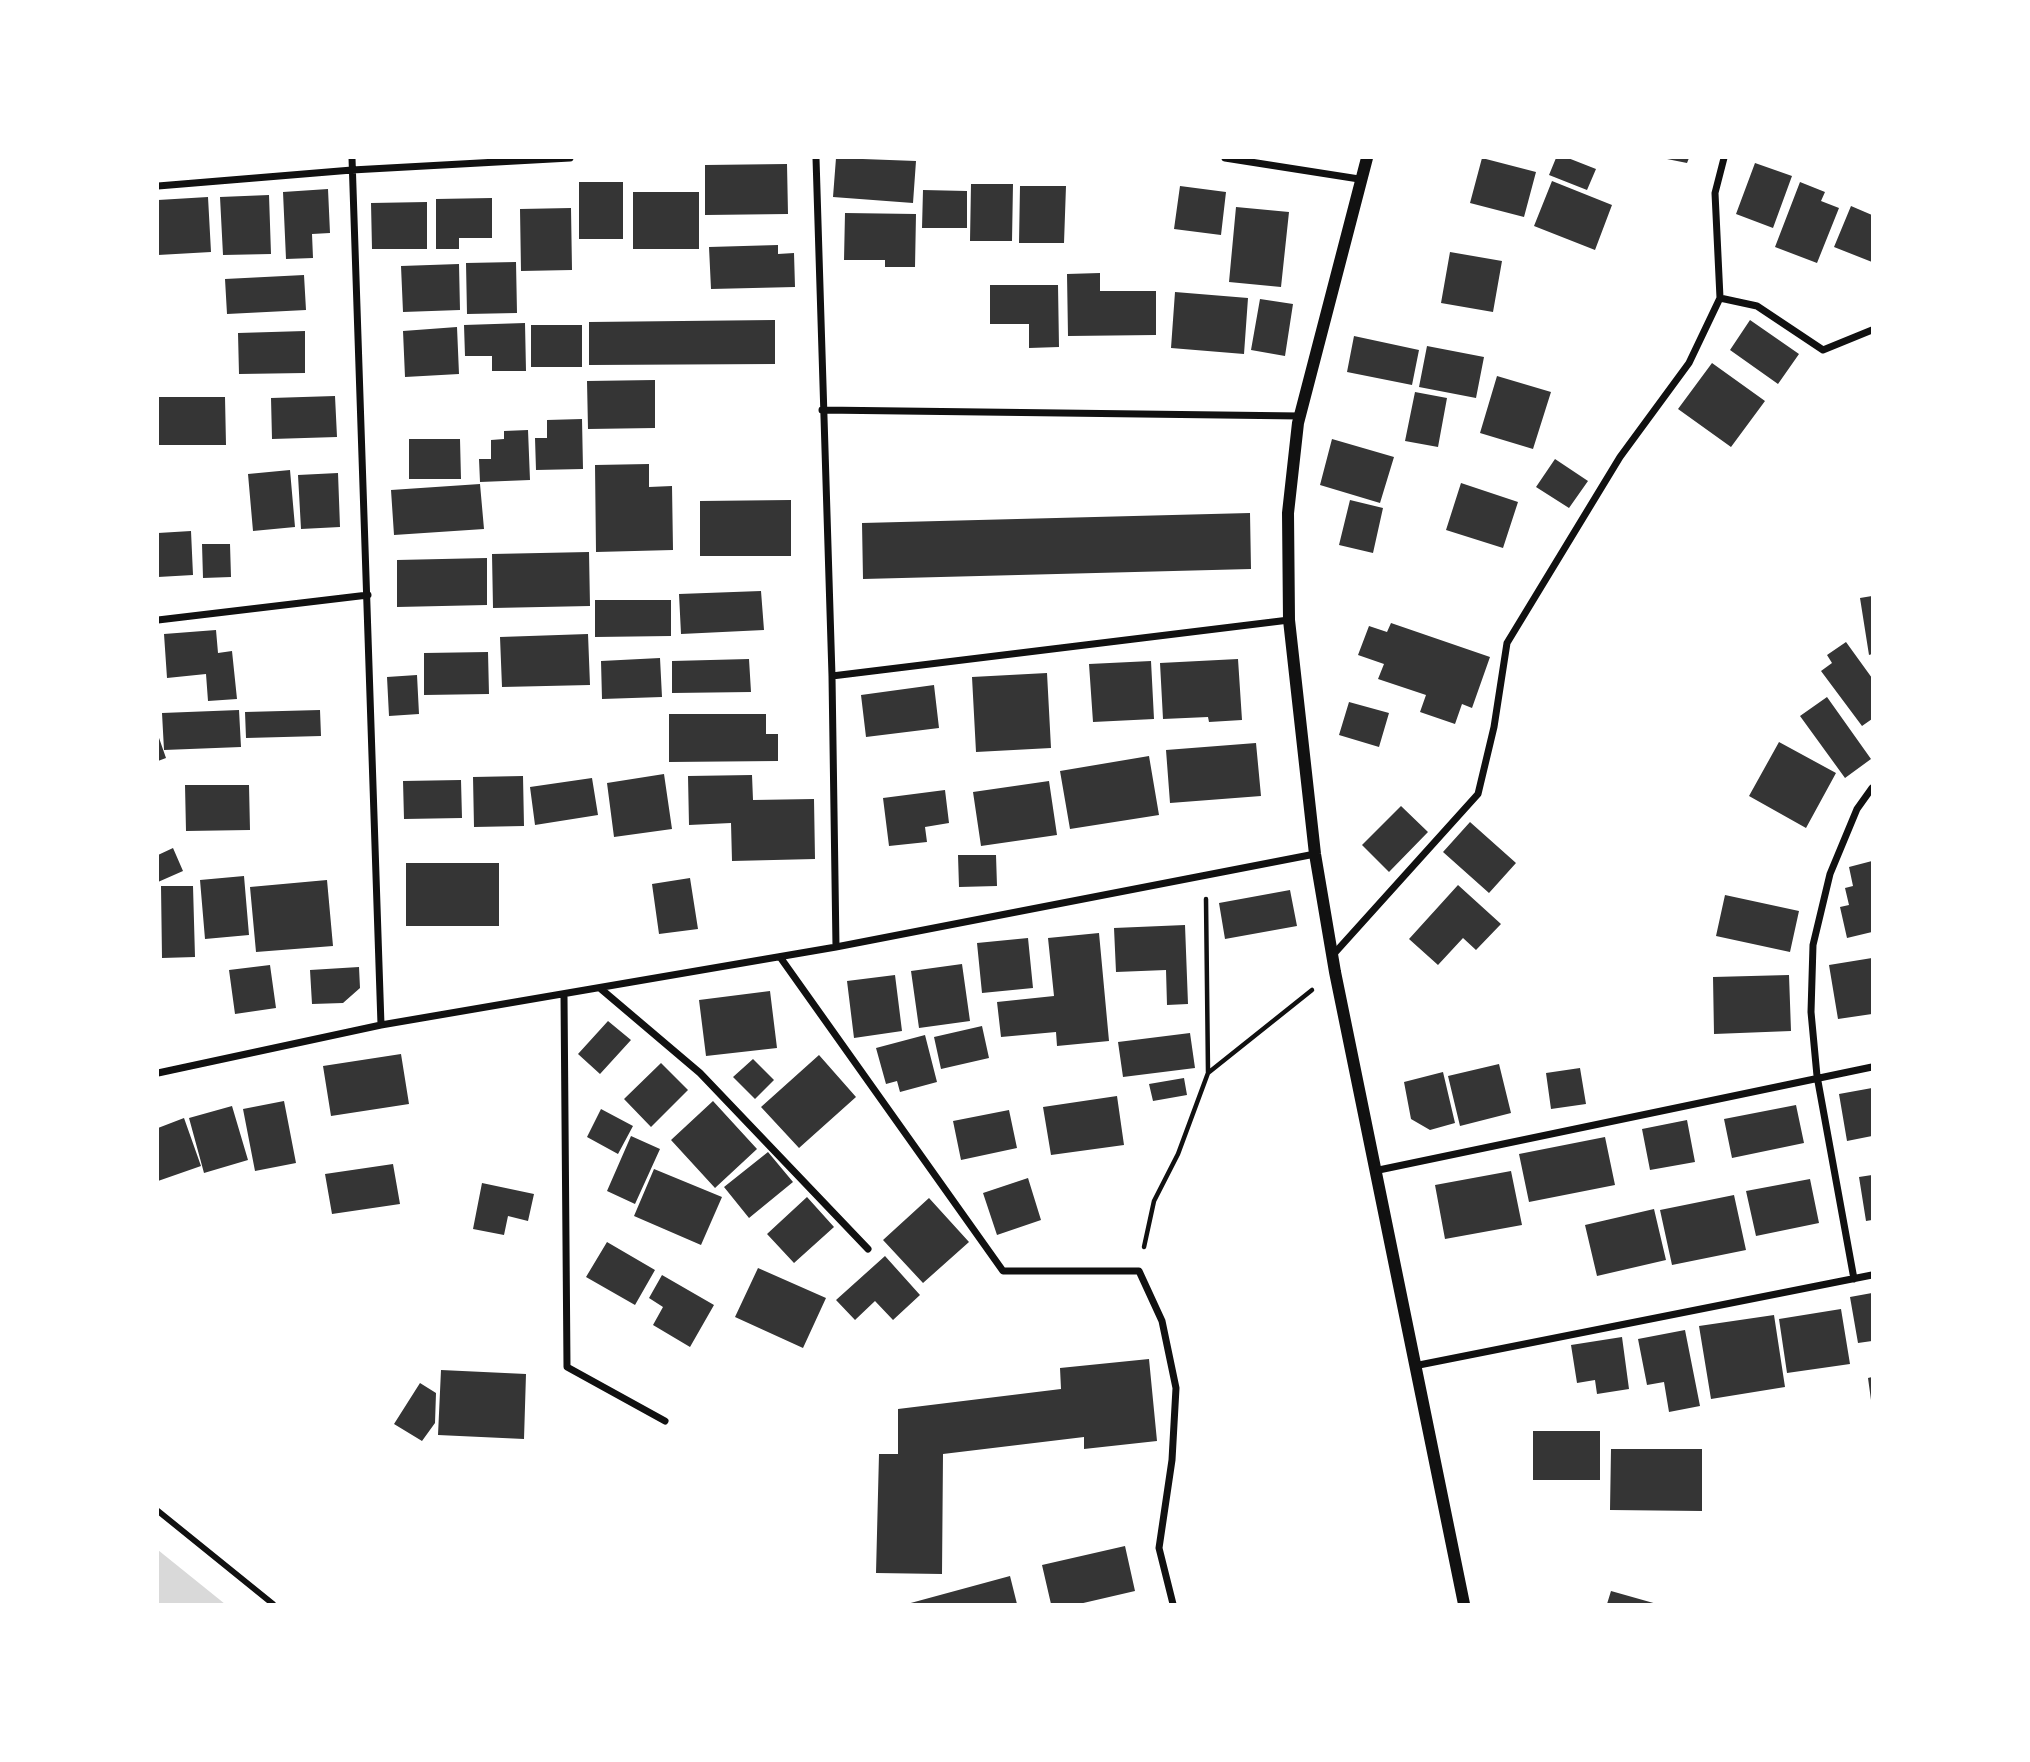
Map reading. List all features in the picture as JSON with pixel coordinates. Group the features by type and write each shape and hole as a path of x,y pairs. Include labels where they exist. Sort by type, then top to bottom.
{"street":[{"path":"352,158 381,1025"},
{"path":"158,186 352,170 570,158"},
{"path":"816,158 832,676 836,947"},
{"path":"1225,158 1360,179"},
{"path":"1367,158 1300,416 1288,513 1289,620 1315,854 1332,956 1464,1605"},
{"path":"1332,956 1478,794 1494,727 1507,643 1620,457 1689,363 1720,298 1715,193 1724,158"},
{"path":"1720,298 1757,306 1823,350 1872,330"},
{"path":"822,410 1300,416"},
{"path":"158,620 368,595"},
{"path":"832,676 1289,620"},
{"path":"1854,1279 1817,1076 1811,1012 1813,945 1830,874 1857,809 1872,788"},
{"path":"158,1073 381,1025 836,947 1206,873 1315,854"},
{"path":"780,957 1003,1271 1139,1271 1162,1321 1176,1388 1172,1460 1159,1548 1173,1605"},
{"path":"601,989 700,1073 868,1249"},
{"path":"564,995 567,1367 665,1421"},
{"path":"1374,1171 1817,1076 1872,1067"},
{"path":"1414,1366 1872,1275"},
{"path":"158,1511 273,1605"}],"path":[{"path":"1139,1271 1154,1201 1178,1154 1208,1073 1206,873"},
{"path":"1208,1073 1335,972"}],"shaded area":[{"path":"158,1550 225,1604 158,1604"}],"building":[{"path":"836,158 916,161 913,203 833,197"},
{"path":"1482,158 1536,172 1524,217 1470,203"},
{"path":"1556,158 1568,158 1596,169 1587,190 1549,175"},
{"path":"1667,158 1689,158 1687,163"},
{"path":"1755,163 1792,176 1773,228 1736,214"},
{"path":"787,164 788,214 705,215 705,165"},
{"path":"1552,181 1612,205 1595,250 1534,226"},
{"path":"579,182 623,182 623,239 579,239"},
{"path":"1800,182 1825,192 1821,201 1839,208 1817,263 1775,247"},
{"path":"971,184 1013,184 1012,241 970,241"},
{"path":"1020,186 1066,186 1064,243 1019,243"},
{"path":"1180,186 1226,192 1221,235 1174,229"},
{"path":"328,189 330,233 312,234 313,258 286,259 283,192"},
{"path":"923,190 967,191 967,228 922,228"},
{"path":"633,192 699,192 699,249 633,249"},
{"path":"269,195 271,254 223,255 220,197"},
{"path":"208,197 211,252 158,255 158,200"},
{"path":"492,198 492,238 459,238 459,249 436,249 436,199"},
{"path":"427,202 427,249 372,249 371,203"},
{"path":"1851,206 1872,215 1872,262 1834,247"},
{"path":"1236,207 1289,212 1281,287 1229,282"},
{"path":"571,208 572,270 521,271 520,209"},
{"path":"845,213 916,214 915,267 885,267 885,260 844,260"},
{"path":"778,245 778,254 794,253 795,287 711,289 709,247"},
{"path":"1450,252 1502,261 1493,312 1441,303"},
{"path":"516,262 517,313 467,314 466,263"},
{"path":"459,264 460,310 403,312 401,266"},
{"path":"1100,273 1100,291 1156,291 1156,335 1068,336 1067,274"},
{"path":"304,275 306,310 227,314 225,279"},
{"path":"990,285 1058,285 1059,347 1029,348 1029,324 990,324"},
{"path":"1175,292 1248,298 1244,354 1171,348"},
{"path":"1260,299 1293,304 1285,356 1251,350"},
{"path":"775,320 775,364 589,365 589,322"},
{"path":"1750,320 1799,354 1778,384 1730,350"},
{"path":"525,323 526,371 492,371 492,356 465,356 464,325"},
{"path":"531,325 582,325 582,367 531,367"},
{"path":"457,327 459,374 405,377 403,331"},
{"path":"305,331 305,373 239,374 238,333"},
{"path":"1354,336 1419,350 1412,385 1347,372"},
{"path":"1427,346 1484,357 1476,398 1419,387"},
{"path":"1712,363 1765,401 1731,447 1678,409"},
{"path":"1497,376 1551,392 1533,449 1480,433"},
{"path":"655,380 655,428 588,429 587,381"},
{"path":"1415,392 1447,398 1438,447 1405,441"},
{"path":"335,396 337,437 272,439 271,398"},
{"path":"158,397 225,397 226,445 158,445"},
{"path":"582,419 583,469 536,470 535,438 547,438 547,420"},
{"path":"528,430 530,480 480,482 479,459 491,459 491,440 504,439 504,431"},
{"path":"409,439 460,439 461,479 409,479"},
{"path":"1332,439 1394,457 1380,503 1320,485"},
{"path":"1555,459 1588,481 1569,508 1536,487"},
{"path":"649,464 649,487 672,486 673,550 596,552 595,465"},
{"path":"290,470 295,527 253,531 248,474"},
{"path":"338,473 340,527 301,529 298,475"},
{"path":"1461,483 1518,502 1503,548 1446,530"},
{"path":"480,484 484,529 394,535 391,490"},
{"path":"791,500 791,556 700,556 700,501"},
{"path":"1350,500 1383,508 1373,553 1339,545"},
{"path":"1250,513 1251,569 863,579 862,523"},
{"path":"191,531 193,575 158,577 158,533"},
{"path":"202,544 230,544 231,577 203,578"},
{"path":"589,552 590,606 493,608 492,554"},
{"path":"487,558 487,605 397,607 397,560"},
{"path":"761,591 764,630 681,634 679,594"},
{"path":"1872,596 1872,654 1869,655 1860,598"},
{"path":"595,600 671,600 671,636 595,637"},
{"path":"1391,623 1490,657 1472,708 1462,704 1455,724 1420,712 1426,695 1378,679 1384,664 1358,655 1369,626 1387,632"},
{"path":"216,630 218,653 232,651 237,699 208,701 206,674 167,678 164,634"},
{"path":"588,634 590,685 502,687 500,637"},
{"path":"1846,642 1872,678 1872,719 1862,726 1821,671 1832,663 1827,655"},
{"path":"488,652 489,694 424,695 424,653"},
{"path":"660,658 662,697 602,699 601,661"},
{"path":"749,659 751,692 672,693 672,661"},
{"path":"1238,659 1242,720 1209,722 1208,717 1163,719 1160,663"},
{"path":"1151,661 1154,719 1093,722 1089,664"},
{"path":"1047,673 1051,748 976,752 972,677"},
{"path":"417,675 419,714 389,716 387,677"},
{"path":"934,685 939,728 866,737 861,695"},
{"path":"1827,697 1871,759 1845,778 1800,716"},
{"path":"1349,702 1389,713 1379,747 1339,735"},
{"path":"239,710 241,747 164,750 162,713"},
{"path":"320,710 321,736 246,738 245,712"},
{"path":"669,714 766,714 766,734 778,734 778,761 669,762"},
{"path":"158,735 166,758 158,761"},
{"path":"1779,742 1836,773 1806,828 1749,796"},
{"path":"1256,743 1261,796 1170,803 1166,750"},
{"path":"1149,756 1159,815 1070,829 1060,771"},
{"path":"664,774 672,829 614,837 607,783"},
{"path":"752,775 753,800 814,799 815,859 732,861 731,823 689,825 688,776"},
{"path":"523,776 524,826 474,827 473,777"},
{"path":"592,778 598,815 535,825 530,787"},
{"path":"461,780 462,818 404,819 403,781"},
{"path":"1049,781 1057,835 981,846 973,792"},
{"path":"185,785 249,785 250,830 186,831"},
{"path":"945,790 949,823 925,827 927,842 889,846 883,798"},
{"path":"1401,806 1428,832 1389,872 1362,845"},
{"path":"1470,822 1516,863 1489,893 1443,852"},
{"path":"173,848 183,871 158,882 158,855"},
{"path":"958,855 996,855 997,886 959,887"},
{"path":"1872,861 1872,932 1847,938 1840,907 1849,905 1845,888 1853,886 1849,867"},
{"path":"406,863 499,863 499,926 406,926"},
{"path":"244,876 249,935 205,939 200,880"},
{"path":"690,878 698,929 659,934 652,884"},
{"path":"327,880 333,946 256,952 250,887"},
{"path":"1458,885 1501,924 1476,950 1463,938 1438,965 1409,939"},
{"path":"161,886 193,886 195,957 162,958"},
{"path":"1290,890 1297,926 1225,939 1219,903"},
{"path":"1725,895 1799,911 1790,952 1716,936"},
{"path":"1185,925 1188,1004 1167,1005 1166,970 1116,972 1114,928"},
{"path":"1099,933 1109,1041 1057,1046 1056,1032 1001,1037 997,1002 1054,996 1048,938"},
{"path":"1028,938 1033,988 982,993 977,943"},
{"path":"1872,958 1872,1014 1838,1019 1829,965"},
{"path":"962,964 970,1021 919,1028 911,971"},
{"path":"270,965 276,1008 235,1014 229,970"},
{"path":"359,967 360,988 343,1003 312,1004 310,970"},
{"path":"895,975 902,1031 854,1038 847,981"},
{"path":"1789,975 1791,1031 1714,1034 1713,977"},
{"path":"770,991 777,1048 706,1056 699,1000"},
{"path":"608,1021 631,1040 600,1074 578,1054"},
{"path":"982,1026 989,1058 941,1069 934,1037"},
{"path":"1190,1033 1195,1068 1123,1077 1118,1042"},
{"path":"925,1035 937,1082 900,1092 897,1081 886,1084 876,1048"},
{"path":"401,1054 409,1104 331,1116 323,1066"},
{"path":"819,1055 856,1097 799,1148 761,1107"},
{"path":"753,1059 774,1080 755,1099 733,1077"},
{"path":"661,1063 688,1090 651,1127 624,1099"},
{"path":"1499,1064 1511,1113 1460,1126 1448,1076"},
{"path":"1580,1068 1586,1104 1551,1109 1546,1073"},
{"path":"1443,1072 1455,1123 1430,1130 1411,1119 1404,1082"},
{"path":"1184,1078 1187,1095 1153,1101 1149,1084"},
{"path":"1872,1088 1872,1136 1847,1141 1839,1094"},
{"path":"1117,1096 1124,1145 1051,1155 1043,1107"},
{"path":"284,1101 296,1163 255,1171 243,1109"},
{"path":"713,1101 757,1149 715,1188 671,1140"},
{"path":"1796,1105 1804,1143 1732,1158 1724,1119"},
{"path":"232,1106 248,1160 204,1173 189,1118"},
{"path":"601,1109 633,1126 618,1154 587,1137"},
{"path":"1009,1110 1017,1148 961,1160 953,1121"},
{"path":"184,1118 201,1166 158,1181 158,1128"},
{"path":"1687,1120 1695,1162 1650,1170 1642,1129"},
{"path":"631,1136 660,1149 635,1204 607,1191"},
{"path":"1605,1137 1615,1185 1529,1202 1519,1154"},
{"path":"768,1152 793,1182 749,1218 724,1187"},
{"path":"393,1164 400,1204 332,1214 325,1174"},
{"path":"654,1169 722,1197 701,1245 634,1216"},
{"path":"1511,1171 1522,1225 1445,1239 1435,1185"},
{"path":"1872,1175 1872,1220 1866,1221 1859,1177"},
{"path":"1028,1178 1041,1220 997,1235 983,1193"},
{"path":"1810,1179 1819,1223 1756,1236 1746,1191"},
{"path":"482,1183 534,1194 528,1221 508,1216 504,1235 473,1229"},
{"path":"1734,1195 1746,1250 1672,1265 1660,1210"},
{"path":"807,1197 834,1227 794,1263 767,1234"},
{"path":"929,1198 969,1242 923,1283 883,1240"},
{"path":"1654,1209 1666,1260 1597,1276 1585,1225"},
{"path":"607,1242 655,1270 635,1305 586,1277"},
{"path":"885,1256 920,1295 893,1320 875,1301 855,1320 836,1300"},
{"path":"758,1268 826,1298 803,1348 735,1317"},
{"path":"662,1275 714,1305 690,1347 653,1325 663,1307 649,1298"},
{"path":"1872,1293 1872,1341 1858,1343 1850,1297"},
{"path":"1841,1309 1850,1364 1787,1373 1779,1319"},
{"path":"1774,1315 1785,1387 1711,1399 1699,1326"},
{"path":"1685,1330 1700,1406 1669,1412 1664,1382 1647,1385 1638,1339"},
{"path":"1622,1337 1629,1389 1597,1394 1595,1380 1577,1383 1571,1345"},
{"path":"1149,1359 1157,1441 1084,1449 1084,1437 943,1454 942,1574 876,1573 879,1454 898,1454 898,1409 1061,1389 1060,1368"},
{"path":"441,1370 526,1374 524,1439 438,1435"},
{"path":"1872,1377 1872,1400 1871,1400 1868,1378"},
{"path":"420,1383 436,1393 435,1423 422,1441 394,1424"},
{"path":"1533,1431 1600,1431 1600,1480 1533,1480"},
{"path":"1611,1449 1702,1449 1702,1511 1610,1510"},
{"path":"1125,1546 1135,1591 1079,1604 1051,1604 1042,1565"},
{"path":"1010,1576 1017,1604 907,1604"},
{"path":"1611,1591 1657,1604 1607,1604"}]}
